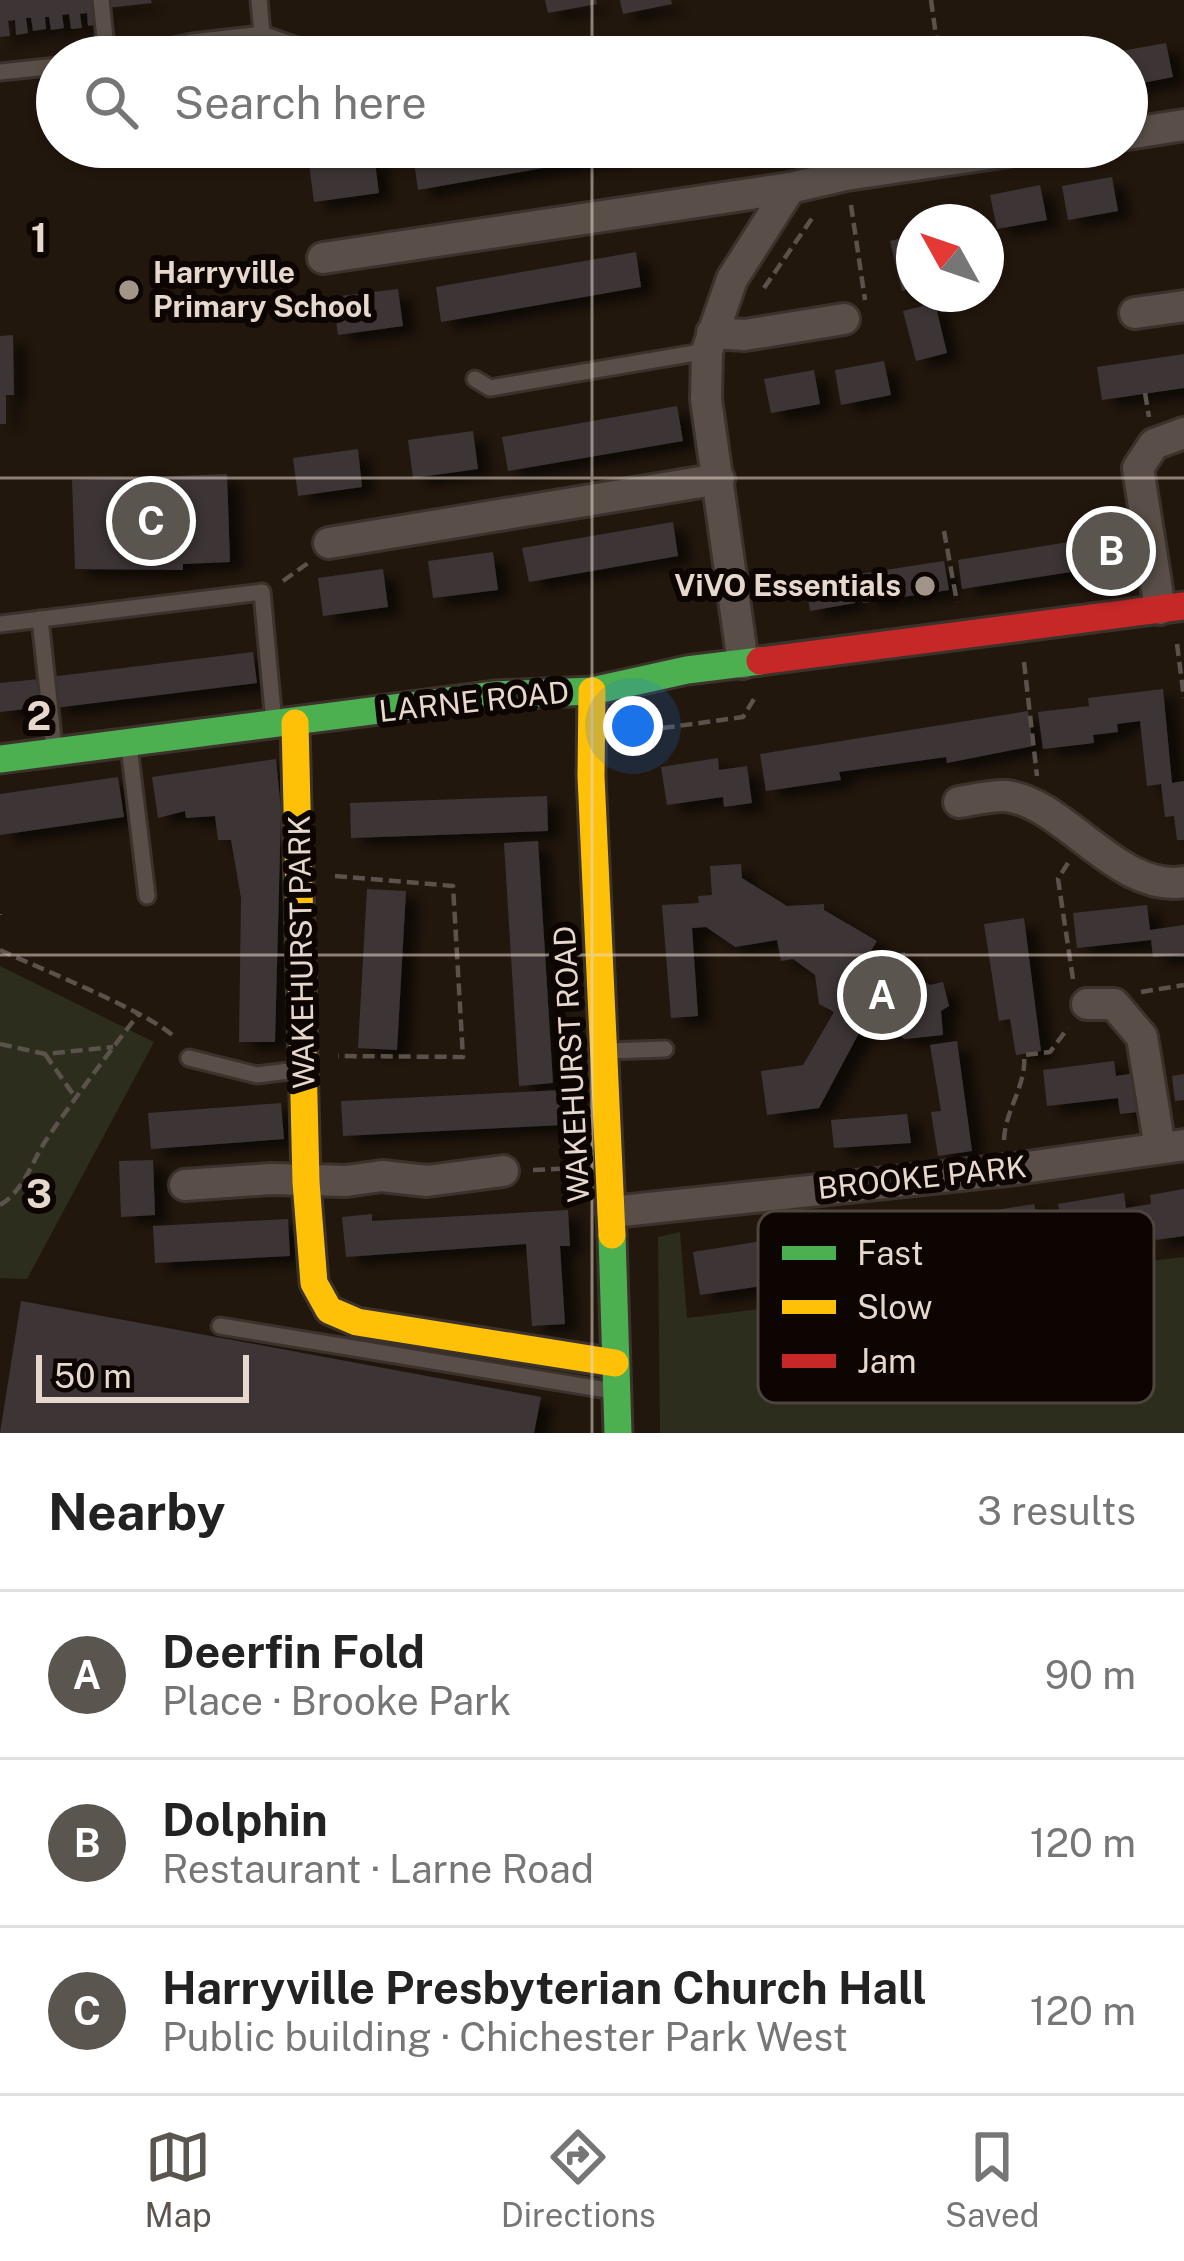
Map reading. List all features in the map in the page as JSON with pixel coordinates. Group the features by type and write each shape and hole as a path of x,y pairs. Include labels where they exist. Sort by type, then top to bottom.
{"street":[{"path":"1148,131 1184,125"},
{"path":"323,258 899,168"},
{"path":"743,664 706,399 710,342 732,279 790,188"},
{"path":"1135,313 1184,306"},
{"path":"710,342 855,314"},
{"path":"1172,607 1138,468 1148,448 1184,434"},
{"path":"329,543 719,478"},
{"name":"LARNE ROAD","path":"0,759 495,695 592,691 687,670 1172,607"},
{"name":"WAKEHURST ROAD","path":"592,691 618,1433"},
{"name":"WAKEHURST PARK","path":"285,724 300,876 306,1182 314,1283 322,1302 336,1315 357,1322 615,1363"},
{"path":"959,802 1009,796 1042,812 1141,877 1184,882"},
{"name":"BROOKE PARK","path":"612,1212 1007,1170 1172,1147 1142,1036 1100,1004"},
{"path":"185,1185 382,1176 428,1181 503,1172"}],"lane":[{"path":"101,0 105,36"},
{"path":"259,0 262,34"},
{"path":"244,36 268,36"},
{"path":"0,72 36,68"},
{"path":"475,379 490,388 710,342"},
{"path":"0,624 262,592 285,724"},
{"path":"40,619 55,752"},
{"path":"128,743 147,896"},
{"path":"605,1051 664,1049"},
{"path":"189,1058 257,1075 304,1062"},
{"path":"220,1326 616,1392"}],"path":[{"path":"931,0 936,36"},
{"path":"847,176 855,314"},
{"path":"1145,393 1147,406"},
{"path":"944,531 963,636"},
{"path":"262,592 297,573 329,543"},
{"path":"1172,607 1184,698"},
{"path":"1020,630 1042,812"},
{"path":"592,738 743,718 778,659"},
{"path":"1084,840 1058,879 1071,976 1100,1004"},
{"path":"300,876 453,886 463,1057 304,1062"},
{"path":"0,950 171,1032 189,1058"},
{"path":"1007,1170 1005,1123 1025,1070 1024,1055 1049,1052 1100,1004 1184,985"},
{"path":"0,1205 20,1189 38,1151 138,1015"},
{"path":"0,1045 45,1054 113,1047"},
{"path":"45,1054 75,1097"},
{"path":"503,1172 610,1167"}],"green space":[{"path":"0,966 154,1042 27,1279 0,1278"},
{"path":"680,1232 687,1318 758,1309 758,1403 1154,1403 1154,1261 1184,1257 1184,1433 660,1433 658,1237"}],"building":[{"path":"0,0 98,0 101,24 88,26 87,13 80,14 82,28 71,29 69,14 62,15 64,28 51,30 49,17 45,17 46,29 33,31 31,18 26,18 28,33 16,35 15,20 8,21 10,36 0,37"},
{"path":"105,0 151,0 152,3 106,8"},
{"path":"545,0 596,0 597,4 548,13"},
{"path":"620,0 671,0 672,4 623,14"},
{"path":"1166,43 1173,77 1148,82 1148,46"},
{"path":"310,168 376,168 379,193 314,202"},
{"path":"415,168 544,168 418,190"},
{"path":"1112,177 1118,211 1068,220 1062,186"},
{"path":"1040,185 1047,220 1004,228 1004,204 992,204 990,195"},
{"path":"636,252 641,287 441,322 436,287"},
{"path":"398,289 403,326 338,335 333,297"},
{"path":"903,312 937,312 947,353 916,361"},
{"path":"13,335 14,395 6,395 6,424 0,424 0,336"},
{"path":"1184,354 1184,388 1102,400 1097,367"},
{"path":"884,361 891,395 841,405 835,370"},
{"path":"814,370 820,404 771,413 764,379"},
{"path":"677,406 683,441 508,471 502,437"},
{"path":"473,431 478,469 413,478 408,440"},
{"path":"358,449 362,487 298,496 293,458"},
{"path":"227,474 230,562 183,564 183,570 75,569 72,480"},
{"path":"673,522 678,556 529,582 522,548"},
{"path":"1130,532 1135,562 962,589 958,560"},
{"path":"493,552 498,590 433,598 428,561"},
{"path":"944,561 949,590 863,603 859,574"},
{"path":"383,569 388,607 323,616 318,578"},
{"path":"850,578 855,603 810,611 806,586"},
{"path":"253,652 257,683 54,708 50,677"},
{"path":"39,679 43,707 0,712 0,683"},
{"path":"1163,689 1172,783 1184,781 1184,840 1177,840 1174,816 1165,817 1161,784 1147,786 1140,721 1117,724 1118,732 1093,735 1094,743 1043,749 1038,712 1089,706 1088,698"},
{"path":"1028,711 1033,746 947,763 946,757 839,772 841,780 766,791 760,754"},
{"path":"718,758 719,770 747,766 752,803 724,807 723,797 667,805 661,767"},
{"path":"276,759 281,810 275,1042 239,1042 241,898 231,840 218,840 215,816 186,818 185,811 158,818 152,777"},
{"path":"118,777 124,817 0,835 0,794"},
{"path":"547,796 548,831 351,838 350,803"},
{"path":"538,841 553,1083 519,1086 504,843"},
{"path":"741,864 742,878 787,906 824,904 824,910 877,941 871,951 879,956 905,952 907,971 930,985 943,982 949,1006 941,1011 943,1035 905,1039 867,1018 819,1108 767,1115 761,1071 803,1065 834,1012 819,1004 815,975 793,959 781,961 777,940 735,947 706,927 692,928 698,1016 671,1018 662,905 699,903 698,896 712,895 710,866"},
{"path":"367,889 406,891 397,1050 358,1048"},
{"path":"1147,905 1150,930 1184,925 1184,954 1153,957 1151,940 1077,948 1073,913"},
{"path":"1024,918 1041,1051 1016,1055 1010,1019 999,1021 984,924"},
{"path":"957,1041 972,1151 938,1156 931,1112 941,1111 930,1045"},
{"path":"1114,1061 1116,1076 1142,1072 1147,1111 1120,1114 1118,1098 1047,1106 1043,1070"},
{"path":"1184,1074 1184,1100 1175,1101 1172,1076"},
{"path":"562,1090 563,1125 343,1136 341,1101"},
{"path":"281,1103 284,1139 151,1149 148,1113"},
{"path":"907,1114 911,1143 834,1148 831,1120"},
{"path":"153,1160 155,1215 121,1217 119,1161"},
{"path":"1184,1189 1184,1236 1156,1240 1154,1211 1059,1211 1058,1204 1124,1193 1126,1208 1151,1204 1150,1195"},
{"path":"1034,1204 1036,1211 991,1211"},
{"path":"568,1210 570,1246 560,1246 565,1324 532,1326 526,1244 346,1257 342,1217 372,1214 372,1221"},
{"path":"288,1219 290,1256 155,1263 153,1226"},
{"path":"758,1242 758,1287 700,1295 693,1252"},
{"path":"21,1301 541,1397 534,1433 0,1433"}],"traffic: fast":[{"path":"0,759 495,695 592,691 687,670 760,661"},
{"path":"612,1235 618,1433"}],"traffic: slow":[{"path":"592,691 591,776 612,1235"},
{"path":"295,723 306,1182 314,1283 329,1310 357,1322 615,1363"}],"traffic: jam":[{"path":"760,661 1184,606"}],"place":[{"name":"Harryville Primary School","path":"129,290"},
{"name":"Harryville Presbyterian Church Hall","path":"151,521"},
{"name":"Dolphin","path":"1111,551"},
{"name":"ViVO Essentials","path":"925,586"},
{"name":"Deerfin Fold","path":"882,995"}]}
